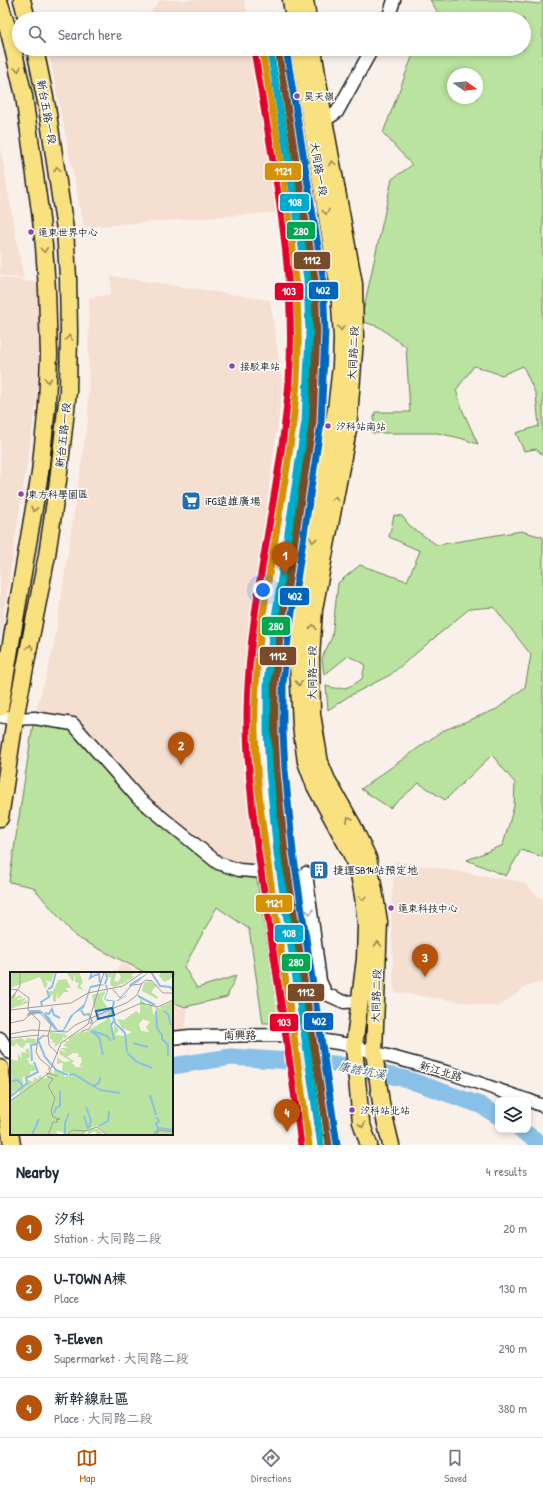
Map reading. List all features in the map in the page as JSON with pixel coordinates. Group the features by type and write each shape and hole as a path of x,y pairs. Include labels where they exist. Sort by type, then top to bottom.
{"main road":[{"path":"22,0 26,12"},
{"path":"291,0 293,12"},
{"path":"305,0 307,12"},
{"name":"新台五路一段","path":"0,4 12,45"},
{"name":"新台五路一段","path":"0,708 3,680 40,473 47,406 49,355 47,289 40,211 24,96 15,56"},
{"name":"新台五路一段","path":"0,818 8,718 22,685 47,555 58,481 68,392 68,277 65,230 47,108 36,56"},
{"name":"大同路一段","path":"301,56 317,120 346,287"},
{"name":"大同路一段","path":"313,56 317,120"},
{"name":"大同路二段","path":"346,287 341,366 336,410 302,602 298,663 301,726 306,762 315,786 351,853 359,875 363,896 366,925 365,959 361,1001 354,1047 361,1122 369,1145"},
{"name":"大同路二段","path":"346,287 355,339 348,430 314,609 311,658 312,714 320,763 326,780 352,824 368,858 375,896 379,922 374,1052 381,1102 391,1145"},
{"path":"3,680 22,685"},
{"path":"0,1068 10,1133"},
{"path":"10,1135 12,1145"}],"street":[{"path":"390,12 394,0"},
{"path":"317,120 330,118 337,112 368,56"},
{"path":"8,718 34,718 73,724 138,798 218,863 239,870 264,872 289,1035"},
{"path":"306,873 320,981 326,994 344,1002 361,1001"},
{"name":"南興路","path":"173,1038 190,1036 289,1035 354,1047"},
{"path":"0,1038 10,1052"},
{"name":"新江北路","path":"354,1047 450,1073 519,1097"},
{"name":"新江北路","path":"531,1101 543,1106"}],"shaded area":[{"path":"160,0 244,0 247,12 151,12"},
{"path":"49,56 254,56 282,212 84,227"},
{"path":"0,147 24,279 0,275"},
{"path":"111,276 270,300 283,385 246,657 243,771 263,872 218,863 34,718 53,651 88,419 89,298 111,294"},
{"name":"東方科學園區","path":"0,277 39,283 42,339 37,398 0,637"},
{"path":"395,861 523,882 543,900 543,982 527,986 498,1007 394,992 391,908"},
{"path":"121,962 136,972 116,972"},
{"path":"173,1004 188,1010 185,1030 173,1032"}],"green space":[{"path":"430,0 505,0 539,4 543,0 543,455 536,449 524,451 516,433 539,426 536,395 523,366 502,375 474,366 456,390 462,409 478,444 437,433 372,433 375,412 410,412 406,347 379,327 361,321 392,179 412,165 383,133 412,56 531,56 531,12 438,12"},
{"path":"394,515 402,516 411,527 437,545 521,531 543,537 543,857 521,850 506,876 467,860 503,845 514,806 515,783 492,755 445,800 419,783 390,808 361,789 442,731 497,709 525,687 531,655 494,607 469,609 390,675 349,696 328,710 326,686 345,688 353,685 362,679 365,664 348,656 324,675 322,658 332,637 338,583 360,565 407,581 420,551 389,537"},
{"path":"34,718 73,724 136,796 218,863 263,872 289,1035 280,1023 263,1023 249,929 217,907 184,967 197,988 236,976 227,997 185,1007 173,1002 173,972 144,972 76,937 33,887 9,882"}],"waterway":[{"name":"康誥坑溪","path":"173,1066 231,1057 335,1064 406,1079 480,1105 495,1114"},
{"name":"康誥坑溪","path":"525,1133 543,1145"}],"tunnel":[{"path":"263,872 306,873"}],"transit line":[{"name":"103","path":"255,56 281,215 286,256 291,339 285,422 253,627 249,669 247,738 251,793 258,849 301,1145"},
{"name":"1121","path":"263,56 289,214 294,255 298,338 297,380 288,462 261,627 257,668 255,738 259,793 266,849 309,1145"},
{"name":"280","path":"271,56 309,278 311,332 307,421 274,638 269,683 269,732 274,808 279,854 298,977 321,1145"},
{"name":"108","path":"271,56 307,279 309,332 305,421 272,637 267,683 267,732 269,772 277,854 321,1145"},
{"name":"1112","path":"279,56 315,278 317,332 313,422 280,638 275,683 275,732 277,771 285,853 329,1145"},
{"name":"402","path":"287,56 323,277 325,332 321,423 288,639 283,683 283,732 293,852 337,1144"}],"place":[{"name":"昊天嶺","path":"297,96"},
{"name":"遠東世界中心","path":"31,232"},
{"name":"接駁車站","path":"232,366"},
{"name":"汐科站南站","path":"328,426"},
{"name":"東方科學園區","path":"21,494"},
{"name":"iFG遠雄廣場","path":"191,501"},
{"name":"汐科","path":"285,575"},
{"name":"U-TOWN A棟","path":"181,765"},
{"name":"捷運SB14站預定地","path":"319,870"},
{"name":"遠東科技中心","path":"391,908"},
{"name":"7-Eleven","path":"425,977"},
{"name":"汐科站北站","path":"352,1110"},
{"name":"新幹線社區","path":"287,1132"}]}
